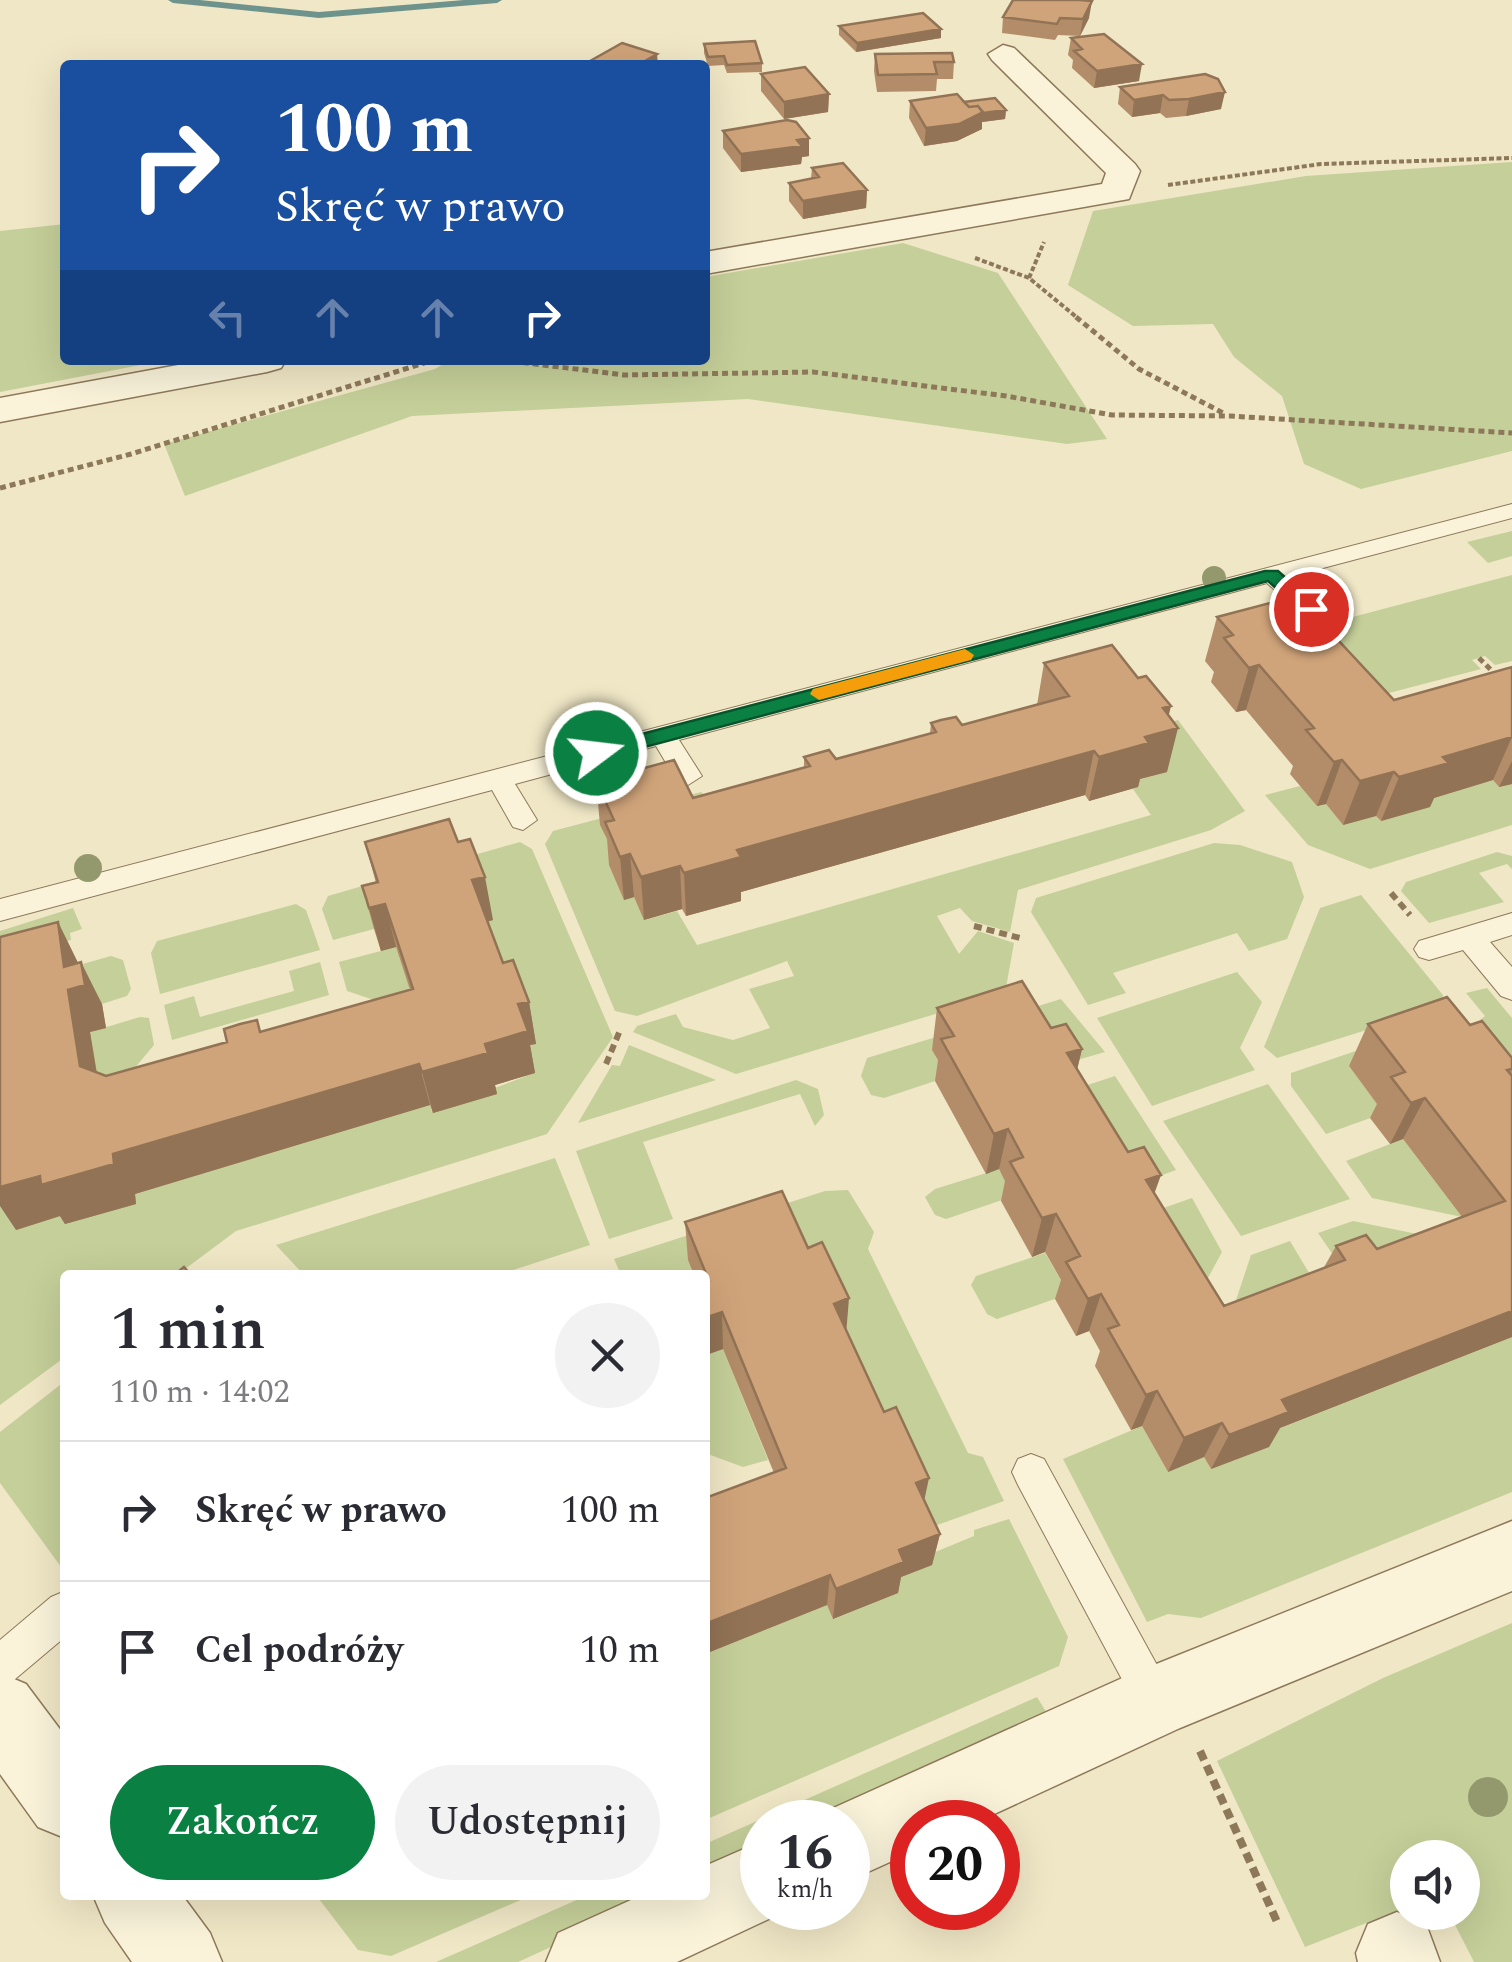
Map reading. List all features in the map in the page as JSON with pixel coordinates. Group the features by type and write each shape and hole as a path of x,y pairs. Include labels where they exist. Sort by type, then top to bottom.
{"street":[{"path":"710,261 1118,192 1124,172 1003,54"},
{"path":"0,410 240,365"},
{"path":"870,1834 1176,1723 1512,1556"},
{"path":"0,1710 60,1793"},
{"path":"587,1962 740,1891"},
{"path":"137,1900 181,1962"}],"lane":[{"path":"0,910 1512,511"},
{"path":"1272,575 1311,609"},
{"path":"662,735 688,776"},
{"path":"499,778 523,820"},
{"path":"1430,949 1512,924"},
{"path":"1469,937 1512,988"},
{"path":"1031,1472 1176,1723"},
{"path":"0,1666 60,1615"}],"path":[{"path":"1118,192 1321,164 1512,158"},
{"path":"899,230 1030,278 1139,369 1230,416"},
{"path":"0,488 130,454 418,365"},
{"path":"543,365 624,375 813,372 1006,396 1112,414 1230,416 1512,433"},
{"path":"1479,658 1491,670"},
{"path":"974,926 1020,938"},
{"path":"606,1064 620,1042 621,1028"},
{"path":"1176,1723 1278,1924"}],"green space":[{"path":"1512,162 1512,451 1361,489 1304,464 1282,396 1234,357 1213,324 1133,326 1068,285 1093,211 1306,176"},
{"path":"60,225 60,365 141,365 0,392 0,231"},
{"path":"903,243 998,273 1107,439 1067,444 748,399 412,416 185,496 164,444 442,365 710,365 710,276"},
{"path":"1512,531 1512,556 1488,563 1467,542"},
{"path":"1512,575 1512,661 1495,665 1485,656 1472,660 1481,669 1385,694 1323,633 1326,624"},
{"path":"1178,720 1245,811 1211,830 1018,890 1010,932 972,921 960,908 937,916 959,954 978,931 1014,943 1005,993 736,1074 633,1032 637,1026 676,1014 683,1027 733,1040 770,1028 749,989 794,976 787,961 637,1016 615,1011 545,844 553,831 701,792 710,800 634,897 645,920 677,911 697,945 1151,815 1133,789 1138,787 1134,781 1166,772 1144,730"},
{"path":"1493,780 1499,787 1512,784 1512,825 1370,869 1308,845 1265,795 1300,786 1326,804 1343,825 1376,816 1381,821 1428,807 1424,801"},
{"path":"520,842 532,849 613,1037 547,1134 236,1231 184,1270 60,1270 60,1361 0,1405 0,1195 64,1215 135,1204 135,1194 430,1105 432,1112 534,1073 526,1046 535,1044 481,923 493,919 457,860"},
{"path":"1214,843 1240,845 1292,862 1304,897 1287,939 1249,951 1237,933 1113,973 1126,993 1088,1005 1031,912 1036,898"},
{"path":"1497,852 1512,856 1512,869 1507,864 1479,873 1504,902 1429,923 1401,891 1406,882"},
{"path":"373,883 389,925 333,940 322,909 328,896"},
{"path":"1361,895 1443,995 1440,1007 1277,1058 1264,1047 1320,908"},
{"path":"296,904 306,910 320,950 160,994 151,953 157,941"},
{"path":"73,908 82,929 70,933 71,940 0,959 0,931"},
{"path":"396,947 414,1001 392,1006 347,991 339,962"},
{"path":"111,956 123,960 131,989 127,996 86,1009 79,965"},
{"path":"320,962 329,995 172,1040 164,1005 194,996 200,1017 294,991 289,971"},
{"path":"1237,972 1262,1002 1240,1048 1255,1070 1152,1106 1097,1018"},
{"path":"1487,988 1512,1018 1512,1060 1480,1020 1485,1016 1466,993"},
{"path":"1061,999 1105,1052 1042,1070 947,1077 884,1098 871,1095 861,1076 867,1058"},
{"path":"140,1017 149,1018 154,1045 102,1107 90,1032"},
{"path":"1447,1020 1349,1066 1384,1113 1326,1134 1291,1086 1291,1073"},
{"path":"629,1045 716,1080 578,1123 612,1065 620,1066"},
{"path":"1115,1076 1176,1170 1116,1192 1057,1095"},
{"path":"796,1080 818,1089 824,1115 815,1126 800,1094 643,1142 673,1219 609,1239 576,1151"},
{"path":"1268,1084 1350,1199 1241,1236 1163,1121"},
{"path":"1403,1139 1462,1217 1372,1198 1346,1161"},
{"path":"555,1158 590,1245 513,1270 299,1270 276,1245"},
{"path":"999,1169 1014,1196 946,1219 935,1215 925,1197 935,1189"},
{"path":"848,1190 874,1232 868,1249 968,1453 983,1457 1004,1501 929,1528 781,1230 704,1270 619,1270 614,1259 825,1191"},
{"path":"1192,1198 1222,1252 1189,1313 1132,1219"},
{"path":"1353,1221 1452,1241 1355,1287 1318,1233"},
{"path":"1290,1241 1324,1298 1224,1336 1251,1255"},
{"path":"1045,1253 1069,1294 997,1319 987,1314 971,1285 976,1276"},
{"path":"1512,1337 1512,1492 1201,1618 1168,1614 1147,1622 1063,1459 1142,1426 1168,1472 1204,1457 1211,1469 1269,1447 1263,1435"},
{"path":"723,1349 768,1460 743,1467 710,1455 710,1353"},
{"path":"60,1385 60,1566 0,1483 0,1432"},
{"path":"1009,1519 1068,1637 1059,1666 751,1800 740,1800 740,1805 710,1818 710,1652 827,1605 834,1619 898,1593 893,1580 928,1555 974,1536 974,1530"},
{"path":"1512,1623 1512,1962 1474,1962 1458,1930 1480,1930 1480,1840 1390,1840 1390,1914 1305,1947 1217,1761 1383,1678"},
{"path":"1037,1697 1051,1720 870,1801 804,1800"},
{"path":"740,1829 740,1861 710,1875 710,1842"},
{"path":"320,1900 520,1900 391,1956 358,1950"},
{"path":"577,1900 654,1900 518,1962 436,1962"}],"building":[{"path":"1013,0 1092,1 1083,19 1060,18 1057,24 1003,17"},
{"path":"923,13 941,29 857,43 839,26"},
{"path":"1104,34 1142,64 1097,71 1074,51 1082,49 1071,38"},
{"path":"755,41 762,63 727,65 724,56 708,57 704,44"},
{"path":"622,43 657,54 647,60 592,60"},
{"path":"952,53 954,62 934,62 937,74 878,75 875,54"},
{"path":"805,67 829,94 784,102 761,74"},
{"path":"1205,74 1218,79 1225,92 1189,99 1169,100 1163,95 1134,100 1120,87"},
{"path":"957,94 969,107 978,106 983,112 959,124 926,128 910,101"},
{"path":"995,98 1006,110 983,113 978,106 969,107 964,102"},
{"path":"787,120 796,122 809,138 797,140 802,146 741,154 723,131"},
{"path":"843,163 867,190 803,201 789,183 819,177 812,168"},
{"path":"1297,596 1394,700 1512,667 1512,737 1443,757 1449,763 1399,777 1394,772 1360,781 1342,760 1334,762 1306,730 1314,728 1259,665 1249,668 1224,638 1233,635 1217,617"},
{"path":"1112,645 1138,678 1146,676 1171,706 1163,708 1178,728 1145,737 1149,743 1099,757 1094,751 737,850 741,857 684,873 680,866 641,877 630,854 620,857 605,822 614,820 596,781 674,760 693,798 810,766 804,757 829,750 836,759 936,732 931,723 941,720 956,717 962,725 1069,696 1044,663"},
{"path":"449,819 458,842 470,839 485,877 472,880 503,963 513,960 529,1002 518,1004 528,1031 485,1044 488,1053 422,1072 419,1064 113,1154 114,1164 41,1185 40,1176 0,1187 0,937 58,922 64,967 81,962 85,985 68,990 80,1066 106,1076 227,1042 224,1029 240,1024 257,1020 260,1032 413,989 385,904 369,908 362,886 378,882 365,842"},
{"path":"1022,981 1051,1028 1066,1024 1082,1049 1067,1053 1128,1152 1144,1147 1161,1175 1146,1180 1224,1306 1345,1260 1336,1246 1366,1235 1377,1249 1505,1201 1425,1098 1411,1103 1391,1077 1405,1072 1368,1024 1447,997 1470,1025 1482,1021 1512,1058 1512,1069 1507,1070 1512,1076 1512,1311 1282,1400 1289,1412 1229,1435 1222,1423 1184,1438 1157,1391 1146,1395 1108,1329 1119,1325 1101,1294 1088,1299 1066,1262 1080,1256 1056,1214 1042,1218 1010,1162 1023,1157 1008,1129 994,1134 941,1039 954,1036 937,1008"},
{"path":"782,1191 808,1248 822,1242 849,1298 834,1304 884,1412 896,1407 929,1478 916,1483 940,1534 899,1550 904,1562 836,1589 830,1575 710,1622 710,1496 786,1468 722,1312 710,1316 710,1270 705,1270 685,1222"}],"waterway":[{"path":"173,0 319,15 497,0"}],"slow traffic":[{"path":"819,694 965,655"}],"route":[{"path":"596,753 1272,575 1311,609"}]}
